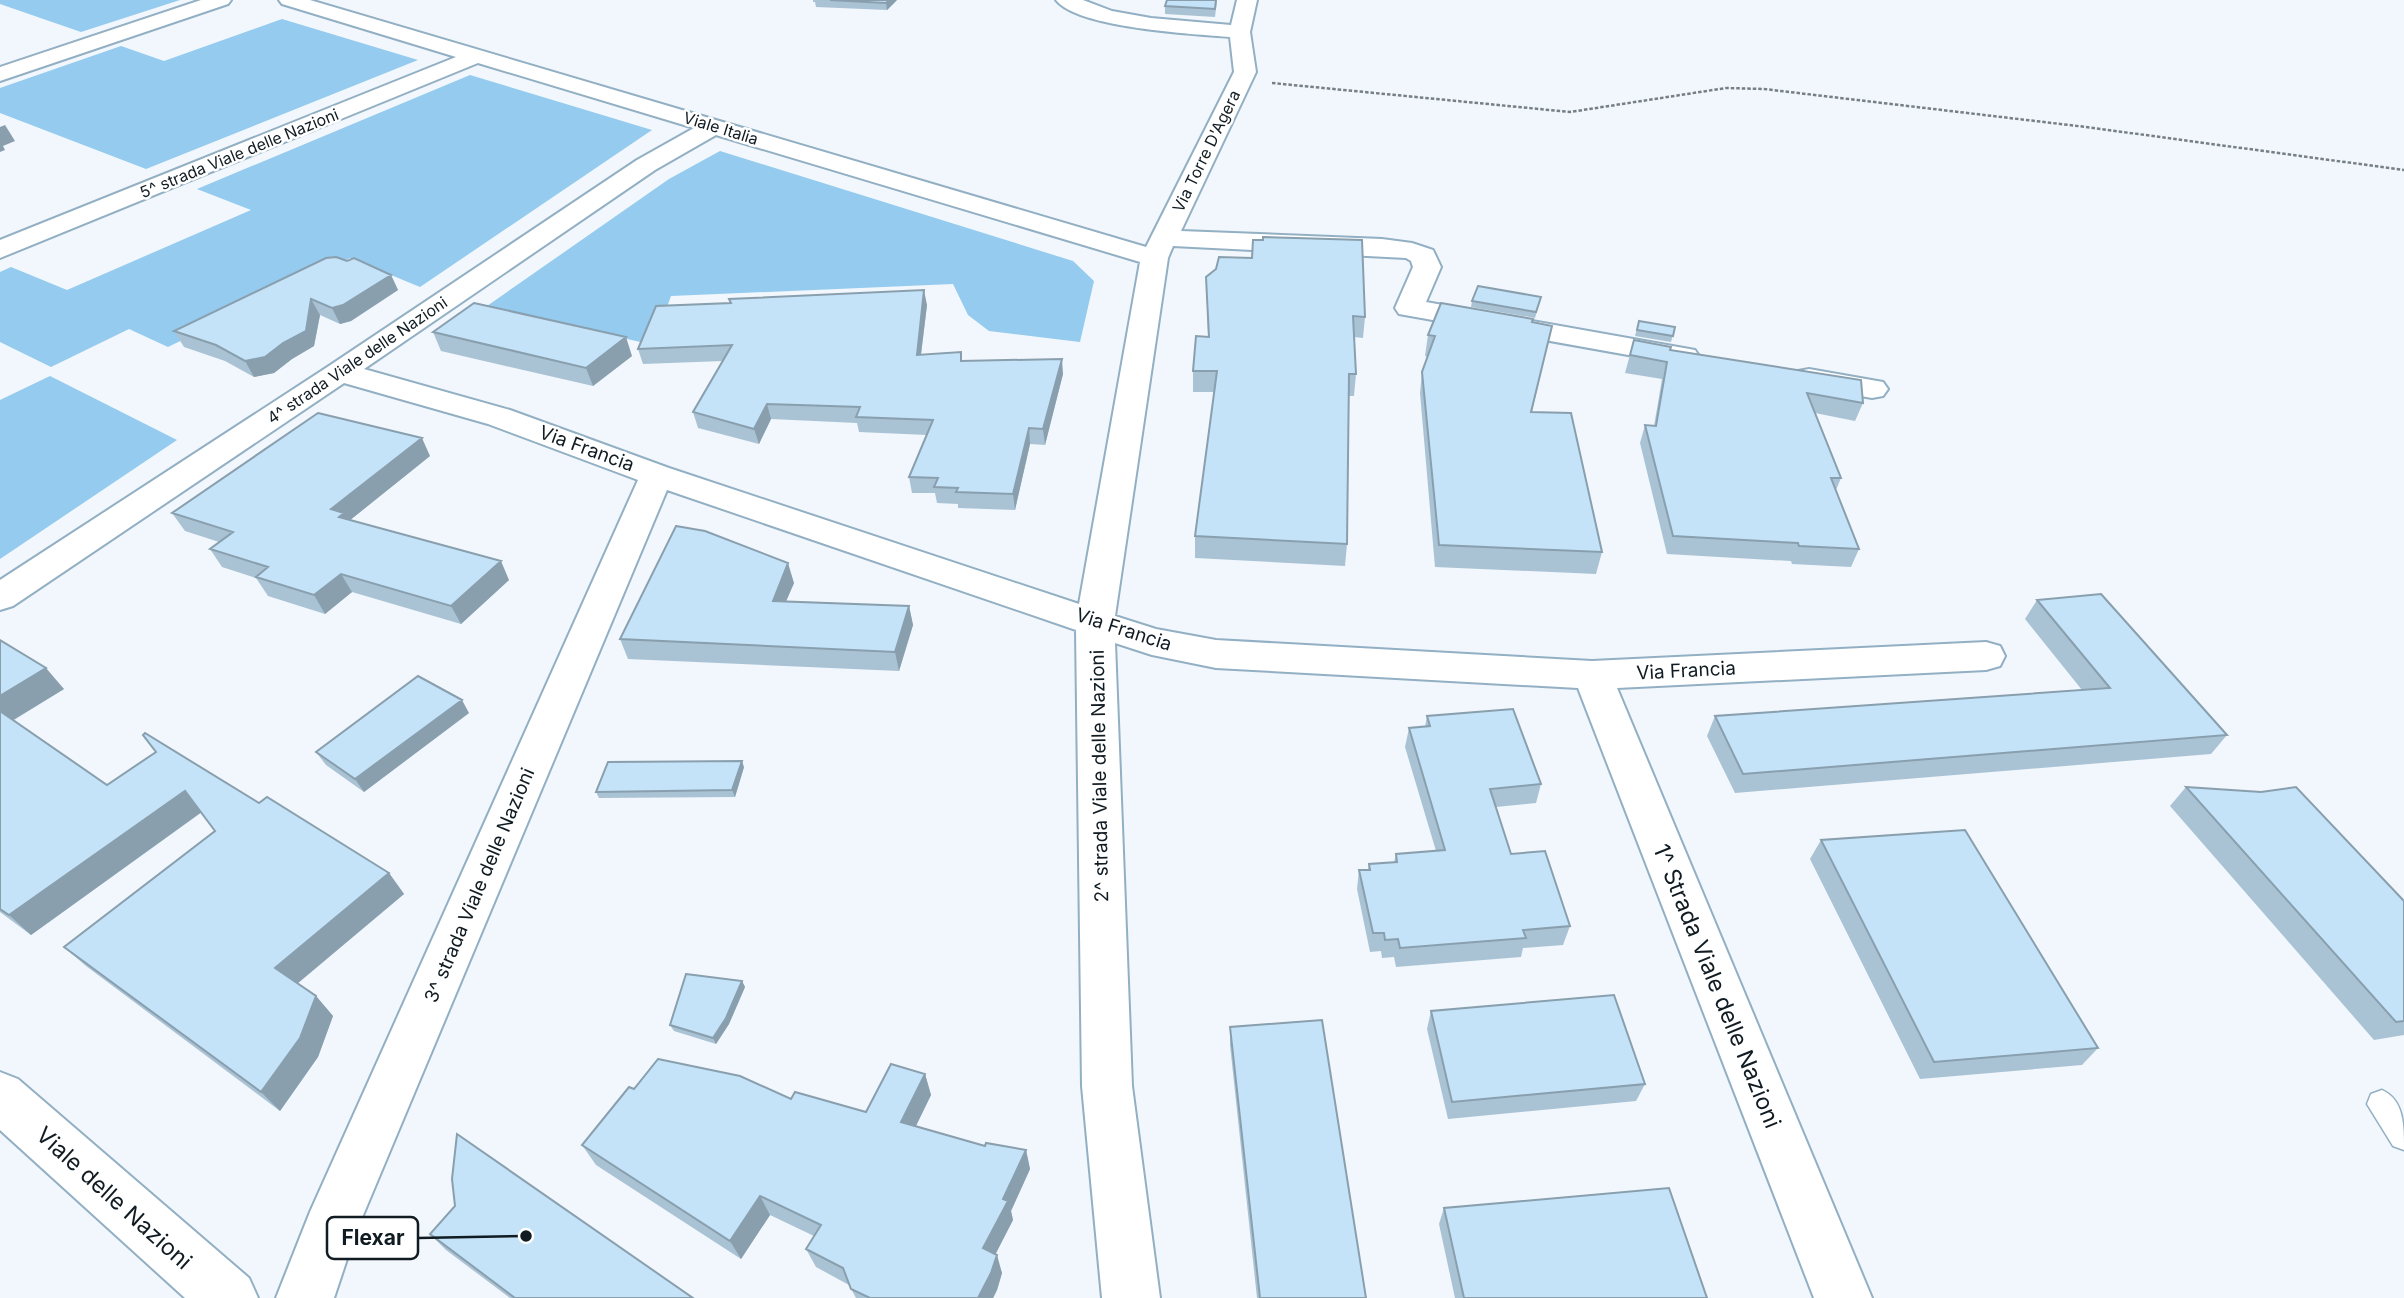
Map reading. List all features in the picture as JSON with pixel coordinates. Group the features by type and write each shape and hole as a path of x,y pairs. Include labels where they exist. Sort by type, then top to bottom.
{"street":[{"path":"0,74 221,0"},
{"name":"Viale Italia","path":"289,0 715,126 1159,248 1382,247 1412,250 1423,256 1427,267 1409,308 1709,360"},
{"path":"1066,0 1087,11 1127,19 1240,32"},
{"name":"Via Torre D'Agera","path":"1159,248 1245,72 1240,32 1248,0"},
{"name":"5^ strada Viale delle Nazioni","path":"0,250 477,56"},
{"name":"4^ strada Viale delle Nazioni","path":"0,597 646,165 715,126"},
{"name":"2^ strada Viale delle Nazioni","path":"1131,1298 1107,1086 1095,621 1159,248"},
{"name":"Via Francia","path":"340,372 499,417 657,475 1152,642 1216,654 1592,675 1986,656"},
{"path":"1777,373 1872,389"},
{"name":"3^ strada Viale delle Nazioni","path":"305,1298 328,1231 657,475"},
{"name":"1^ Strada Viale delle Nazioni","path":"1592,675 1843,1298"},
{"name":"Viale delle Nazioni","path":"0,1096 213,1293"}],"lane":[{"path":"2382,1104 2404,1135"}],"path":[{"path":"1241,80 1570,111 1594,110 1726,88 1763,89 2404,170"}],"shaded area":[{"path":"0,0 180,0 81,32 0,4"},
{"path":"282,19 418,60 146,169 0,113 0,88 121,46 164,61"},
{"path":"470,75 652,130 420,287 350,258 168,347 129,329 51,367 0,342 0,272 11,267 67,290 251,210 197,189"},
{"path":"720,151 1073,261 1094,281 1080,342 989,331 968,315 953,284 671,296 653,345 487,306 669,179"},
{"path":"50,376 177,440 0,559 0,400"}],"building":[{"path":"830,0 889,0 886,3"},
{"path":"1167,0 1216,0 1215,9 1165,6"},
{"path":"1263,237 1362,240 1365,317 1353,316 1356,374 1349,374 1347,544 1195,536 1217,371 1193,371 1196,336 1209,337 1206,277 1216,269 1219,257 1252,258 1253,240 1263,240"},
{"path":"336,257 347,261 354,258 391,275 343,305 332,308 311,299 306,331 283,343 265,357 245,361 216,345 174,331 326,258"},
{"path":"1478,286 1541,297 1536,312 1472,301"},
{"path":"924,290 917,355 961,352 961,361 1062,359 1043,429 1029,428 1013,494 956,492 958,488 934,487 938,478 909,477 933,420 856,417 860,407 767,404 754,429 693,412 732,345 638,349 656,306 731,303 729,299"},
{"path":"474,303 626,337 586,368 433,332"},
{"path":"1441,303 1533,319 1532,322 1552,326 1531,412 1571,413 1602,552 1439,545 1422,372 1435,336 1428,335"},
{"path":"1639,321 1675,327 1673,336 1637,330"},
{"path":"1634,340 1671,347 1670,350 1861,380 1863,403 1807,393 1841,478 1831,478 1859,549 1673,536 1645,425 1656,426 1667,362 1630,355"},
{"path":"318,413 422,438 331,509 344,513 339,517 501,561 451,606 341,574 314,595 256,577 268,567 210,549 233,532 172,513"},
{"path":"676,526 705,531 788,563 773,601 909,606 895,652 620,639"},
{"path":"2101,594 2227,735 1743,774 1715,716 2110,688 2037,600"},
{"path":"0,640 46,668 0,696"},
{"path":"418,676 462,700 355,779 316,752"},
{"path":"1513,709 1541,784 1490,789 1511,854 1545,851 1570,926 1523,930 1526,938 1400,948 1398,939 1385,940 1384,933 1373,933 1359,870 1370,870 1369,864 1397,862 1396,854 1445,850 1409,728 1430,726 1427,716"},
{"path":"0,711 107,785 156,752 143,735 145,733 259,803 267,797 389,873 275,968 316,996 300,1038 261,1092 64,947 215,831 185,791 9,915 0,909"},
{"path":"742,761 732,790 596,792 608,762"},
{"path":"2186,787 2261,792 2296,787 2404,901 2404,1021 2396,1022"},
{"path":"1965,830 2098,1048 1934,1062 1821,840"},
{"path":"686,974 742,981 726,1018 713,1038 670,1025"},
{"path":"1614,995 1645,1084 1452,1102 1431,1011"},
{"path":"1322,1020 1366,1298 1260,1298 1230,1027"},
{"path":"658,1059 740,1076 791,1099 795,1092 866,1112 891,1064 925,1074 901,1122 985,1146 986,1143 1026,1150 1003,1199 1008,1201 983,1248 997,1255 978,1298 870,1298 851,1289 843,1268 806,1249 821,1225 760,1196 730,1241 582,1145 629,1087 634,1089"},
{"path":"457,1134 693,1298 515,1298 430,1234 455,1206 452,1179"},
{"path":"1669,1188 1707,1298 1464,1298 1444,1208"}],"place":[{"name":"Flexar","path":"526,1236"}]}
